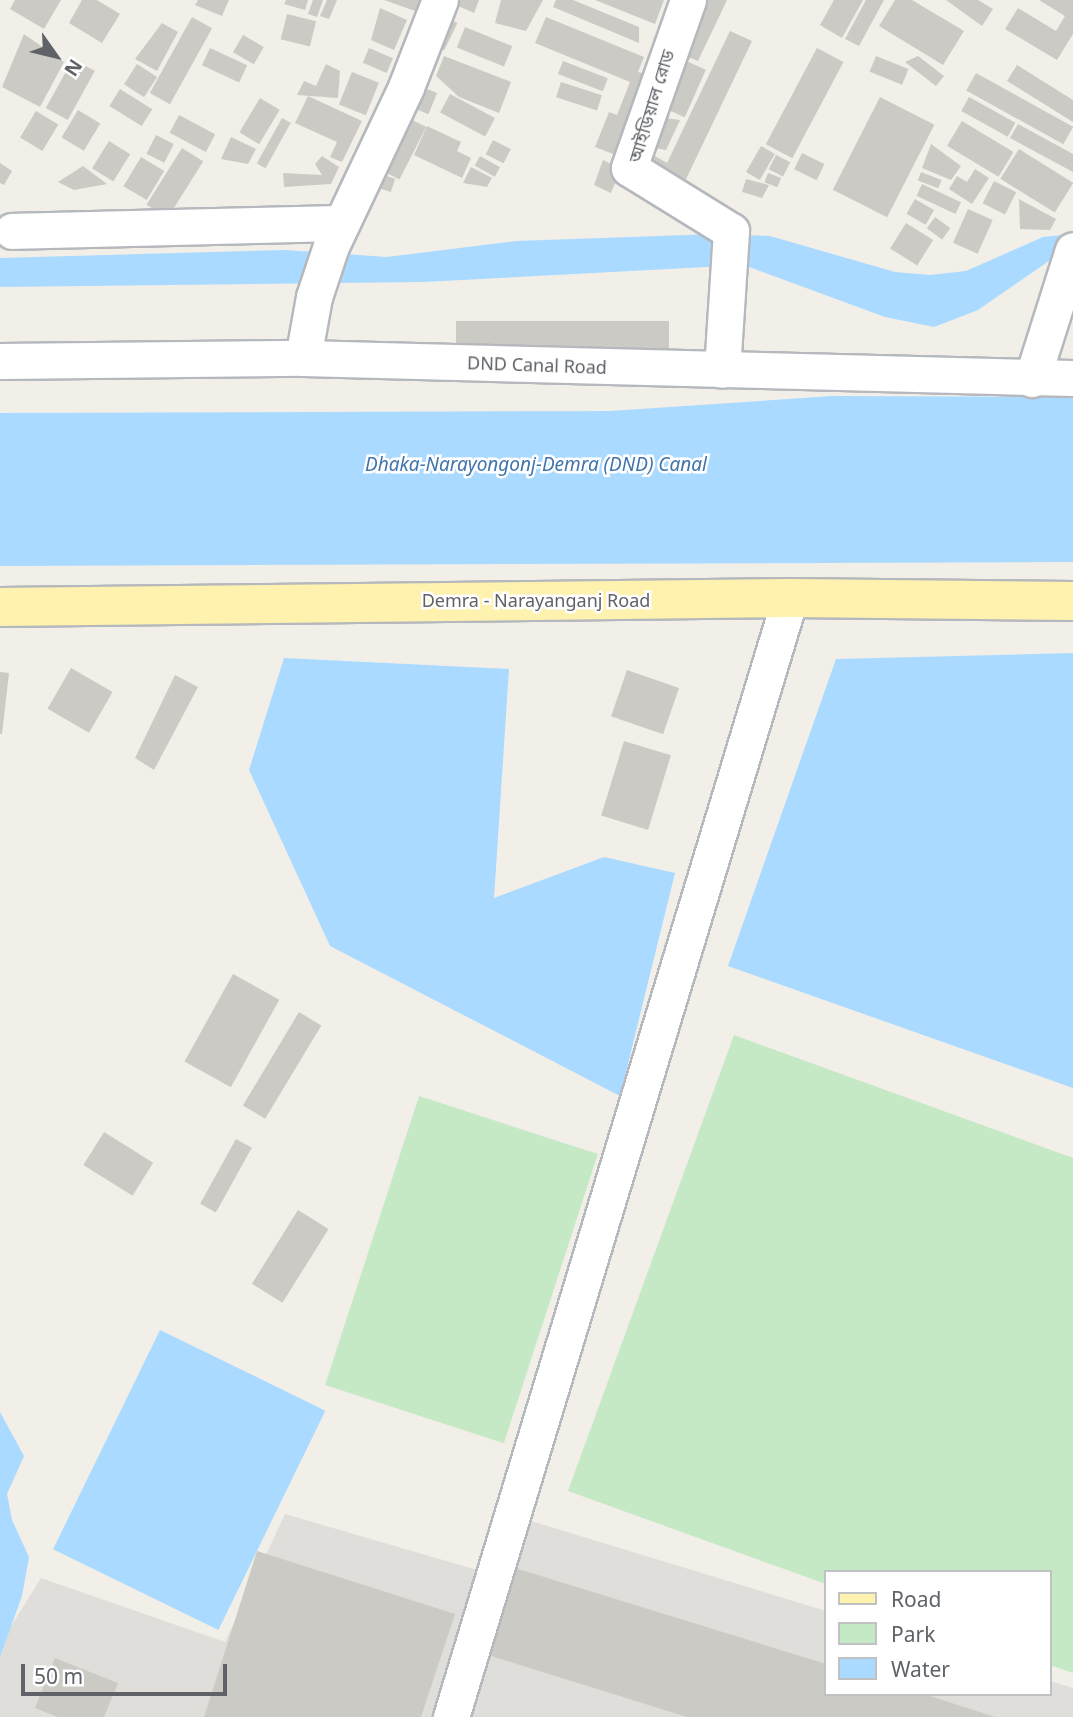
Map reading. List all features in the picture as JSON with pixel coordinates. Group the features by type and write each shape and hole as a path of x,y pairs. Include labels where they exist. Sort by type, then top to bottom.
{"main road":[{"name":"Demra - Narayanganj Road","path":"0,607 790,598 1073,601"}],"street":[{"path":"303,359 320,286 336,234 406,87 440,0"},
{"name":"আইডিয়াল রোড","path":"688,0 629,168 731,231 722,370"},
{"path":"12,231 336,234"},
{"path":"1032,379 1071,259"},
{"name":"DND Canal Road","path":"0,361 303,359 1073,378"},
{"path":"451,1717 790,598"}],"shaded area":[{"path":"505,1513 824,1610 824,1696 1052,1696 1052,1682 1073,1688 1073,1717 0,1717 0,1644 41,1578 225,1642 285,1514 477,1570"}],"green space":[{"path":"734,1035 1073,1158 1073,1673 1052,1666 1052,1570 824,1570 824,1583 568,1491"},
{"path":"419,1096 598,1154 504,1443 325,1385"}],"water":[{"path":"716,234 770,236 895,272 930,275 966,271 1043,237 1073,234 1059,254 978,310 934,327 885,317 744,265 423,282 0,287 0,258 285,250 387,257 516,241"},
{"name":"Dhaka-Narayongonj-Demra (DND) Canal","path":"833,396 1073,397 1073,562 0,566 0,413 610,411"},
{"path":"1073,653 1073,1088 728,966 836,659"},
{"path":"284,658 509,669 494,898 604,857 675,873 620,1096 330,946 249,770"},
{"path":"160,1330 325,1411 218,1630 53,1549"},
{"path":"0,1412 24,1456 7,1494 12,1520 29,1557 22,1596 0,1657"}],"building":[{"path":"15,0 61,0 44,29 10,9"},
{"path":"82,0 97,0 120,14 102,43 69,23"},
{"path":"198,0 229,0 222,16 195,5"},
{"path":"286,0 308,0 305,10 284,4"},
{"path":"313,0 323,0 317,17 308,14"},
{"path":"327,0 337,0 329,19 320,16"},
{"path":"384,0 422,0 418,12"},
{"path":"444,0 479,0 474,13"},
{"path":"501,0 543,0 526,31 495,23"},
{"path":"556,0 573,0 639,27 639,43 553,7"},
{"path":"595,0 664,0 655,24"},
{"path":"697,0 727,0 698,61 673,51"},
{"path":"834,0 863,0 842,38 820,25"},
{"path":"866,0 884,0 859,46 845,39"},
{"path":"895,0 912,0 964,31 943,65 879,26"},
{"path":"946,0 978,0 993,9 982,26"},
{"path":"1039,0 1073,0 1073,34 1057,60 1005,29 1018,8 1056,31 1065,16"},
{"path":"380,8 407,20 394,50 371,40"},
{"path":"435,12 457,23 444,50 422,39"},
{"path":"287,14 316,21 310,46 281,39"},
{"path":"192,17 212,28 170,104 150,93"},
{"path":"546,17 644,57 638,72 650,75 621,157 595,147 609,112 617,115 630,82 535,43"},
{"path":"162,23 178,32 157,71 135,59"},
{"path":"465,27 512,46 504,67 457,47"},
{"path":"730,31 752,41 678,196 663,189 641,148 667,163"},
{"path":"24,34 64,62 40,107 2,87"},
{"path":"243,35 264,47 254,64 233,52"},
{"path":"210,48 247,65 239,83 202,65"},
{"path":"369,48 393,58 387,73 363,63"},
{"path":"817,48 843,62 792,158 766,144"},
{"path":"673,55 706,70 685,117 652,103"},
{"path":"444,56 511,82 499,113 459,97 436,76"},
{"path":"876,56 908,69 902,85 870,72"},
{"path":"918,56 944,76 936,86 905,62"},
{"path":"73,59 95,71 68,120 46,108"},
{"path":"563,61 608,78 603,91 558,74"},
{"path":"137,64 157,77 144,97 124,84"},
{"path":"326,64 340,71 338,98 297,95 304,81 316,86"},
{"path":"1017,65 1073,100 1073,122 1007,81"},
{"path":"352,72 379,83 366,115 339,104"},
{"path":"976,73 1073,127 1063,144 966,90"},
{"path":"400,78 437,93 428,114 391,99"},
{"path":"561,82 602,95 597,111 556,97"},
{"path":"120,89 152,109 142,126 109,106"},
{"path":"450,94 495,118 485,136 440,113"},
{"path":"308,96 362,121 342,162 330,157 337,142 295,123"},
{"path":"880,97 934,125 887,217 833,190"},
{"path":"969,97 1015,123 1008,137 961,111"},
{"path":"260,98 280,110 259,144 239,132"},
{"path":"387,107 426,127 399,180 360,160"},
{"path":"78,110 100,123 84,151 62,137"},
{"path":"36,111 58,124 42,151 20,138"},
{"path":"179,115 215,134 206,152 170,133"},
{"path":"650,116 680,120 666,150 642,146"},
{"path":"282,118 291,123 266,168 257,163"},
{"path":"962,121 1013,152 998,177 947,146"},
{"path":"1018,124 1073,154 1073,172 1010,138"},
{"path":"427,126 461,142 457,151 471,158 462,178 414,155"},
{"path":"156,135 174,144 164,163 146,154"},
{"path":"231,137 256,149 248,164 221,159"},
{"path":"493,140 511,149 504,163 486,154"},
{"path":"109,141 130,154 113,181 92,168"},
{"path":"931,144 961,166 951,180 922,168"},
{"path":"761,146 775,154 760,180 746,172"},
{"path":"182,148 203,161 168,218 146,205"},
{"path":"1019,149 1073,183 1055,213 1000,179"},
{"path":"802,153 824,164 817,180 794,169"},
{"path":"776,155 790,162 783,177 769,169"},
{"path":"322,156 339,167 331,184 284,187 283,173 322,175 315,164"},
{"path":"480,156 500,167 495,177 475,166"},
{"path":"141,157 164,171 147,200 123,186"},
{"path":"603,160 621,169 611,193 594,185"},
{"path":"0,163 12,171 4,185 0,183"},
{"path":"83,166 107,184 74,190 58,182"},
{"path":"359,167 395,179 391,192 355,180"},
{"path":"471,167 492,178 487,187 463,183"},
{"path":"975,169 989,178 972,204 949,189 957,176 967,182"},
{"path":"921,172 942,180 938,188 918,180"},
{"path":"768,173 781,178 777,187 764,182"},
{"path":"746,179 769,185 762,198 742,192"},
{"path":"994,181 1016,192 1005,215 983,203"},
{"path":"922,184 961,202 955,214 917,196"},
{"path":"915,199 934,210 926,225 906,214"},
{"path":"1019,199 1056,219 1050,230 1020,229"},
{"path":"968,209 993,220 978,254 953,243"},
{"path":"935,217 950,228 942,239 927,228"},
{"path":"906,223 933,240 917,265 890,248"},
{"path":"456,321 669,321 669,353 456,353"},
{"path":"71,668 113,692 89,733 48,709"},
{"path":"627,670 679,688 663,734 611,716"},
{"path":"0,672 9,673 2,734 0,734"},
{"path":"175,675 198,687 154,770 135,758"},
{"path":"624,741 671,755 648,830 601,816"},
{"path":"233,974 279,1000 231,1087 185,1061"},
{"path":"299,1012 321,1025 265,1119 243,1105"},
{"path":"104,1132 153,1163 133,1196 83,1165"},
{"path":"236,1139 252,1148 216,1212 200,1204"},
{"path":"298,1210 329,1229 282,1303 252,1284"},
{"path":"257,1551 455,1614 421,1717 204,1717"},
{"path":"515,1568 824,1663 824,1696 930,1696 995,1717 687,1717 488,1655"},
{"path":"55,1658 118,1683 104,1717 58,1717 35,1708"}]}
